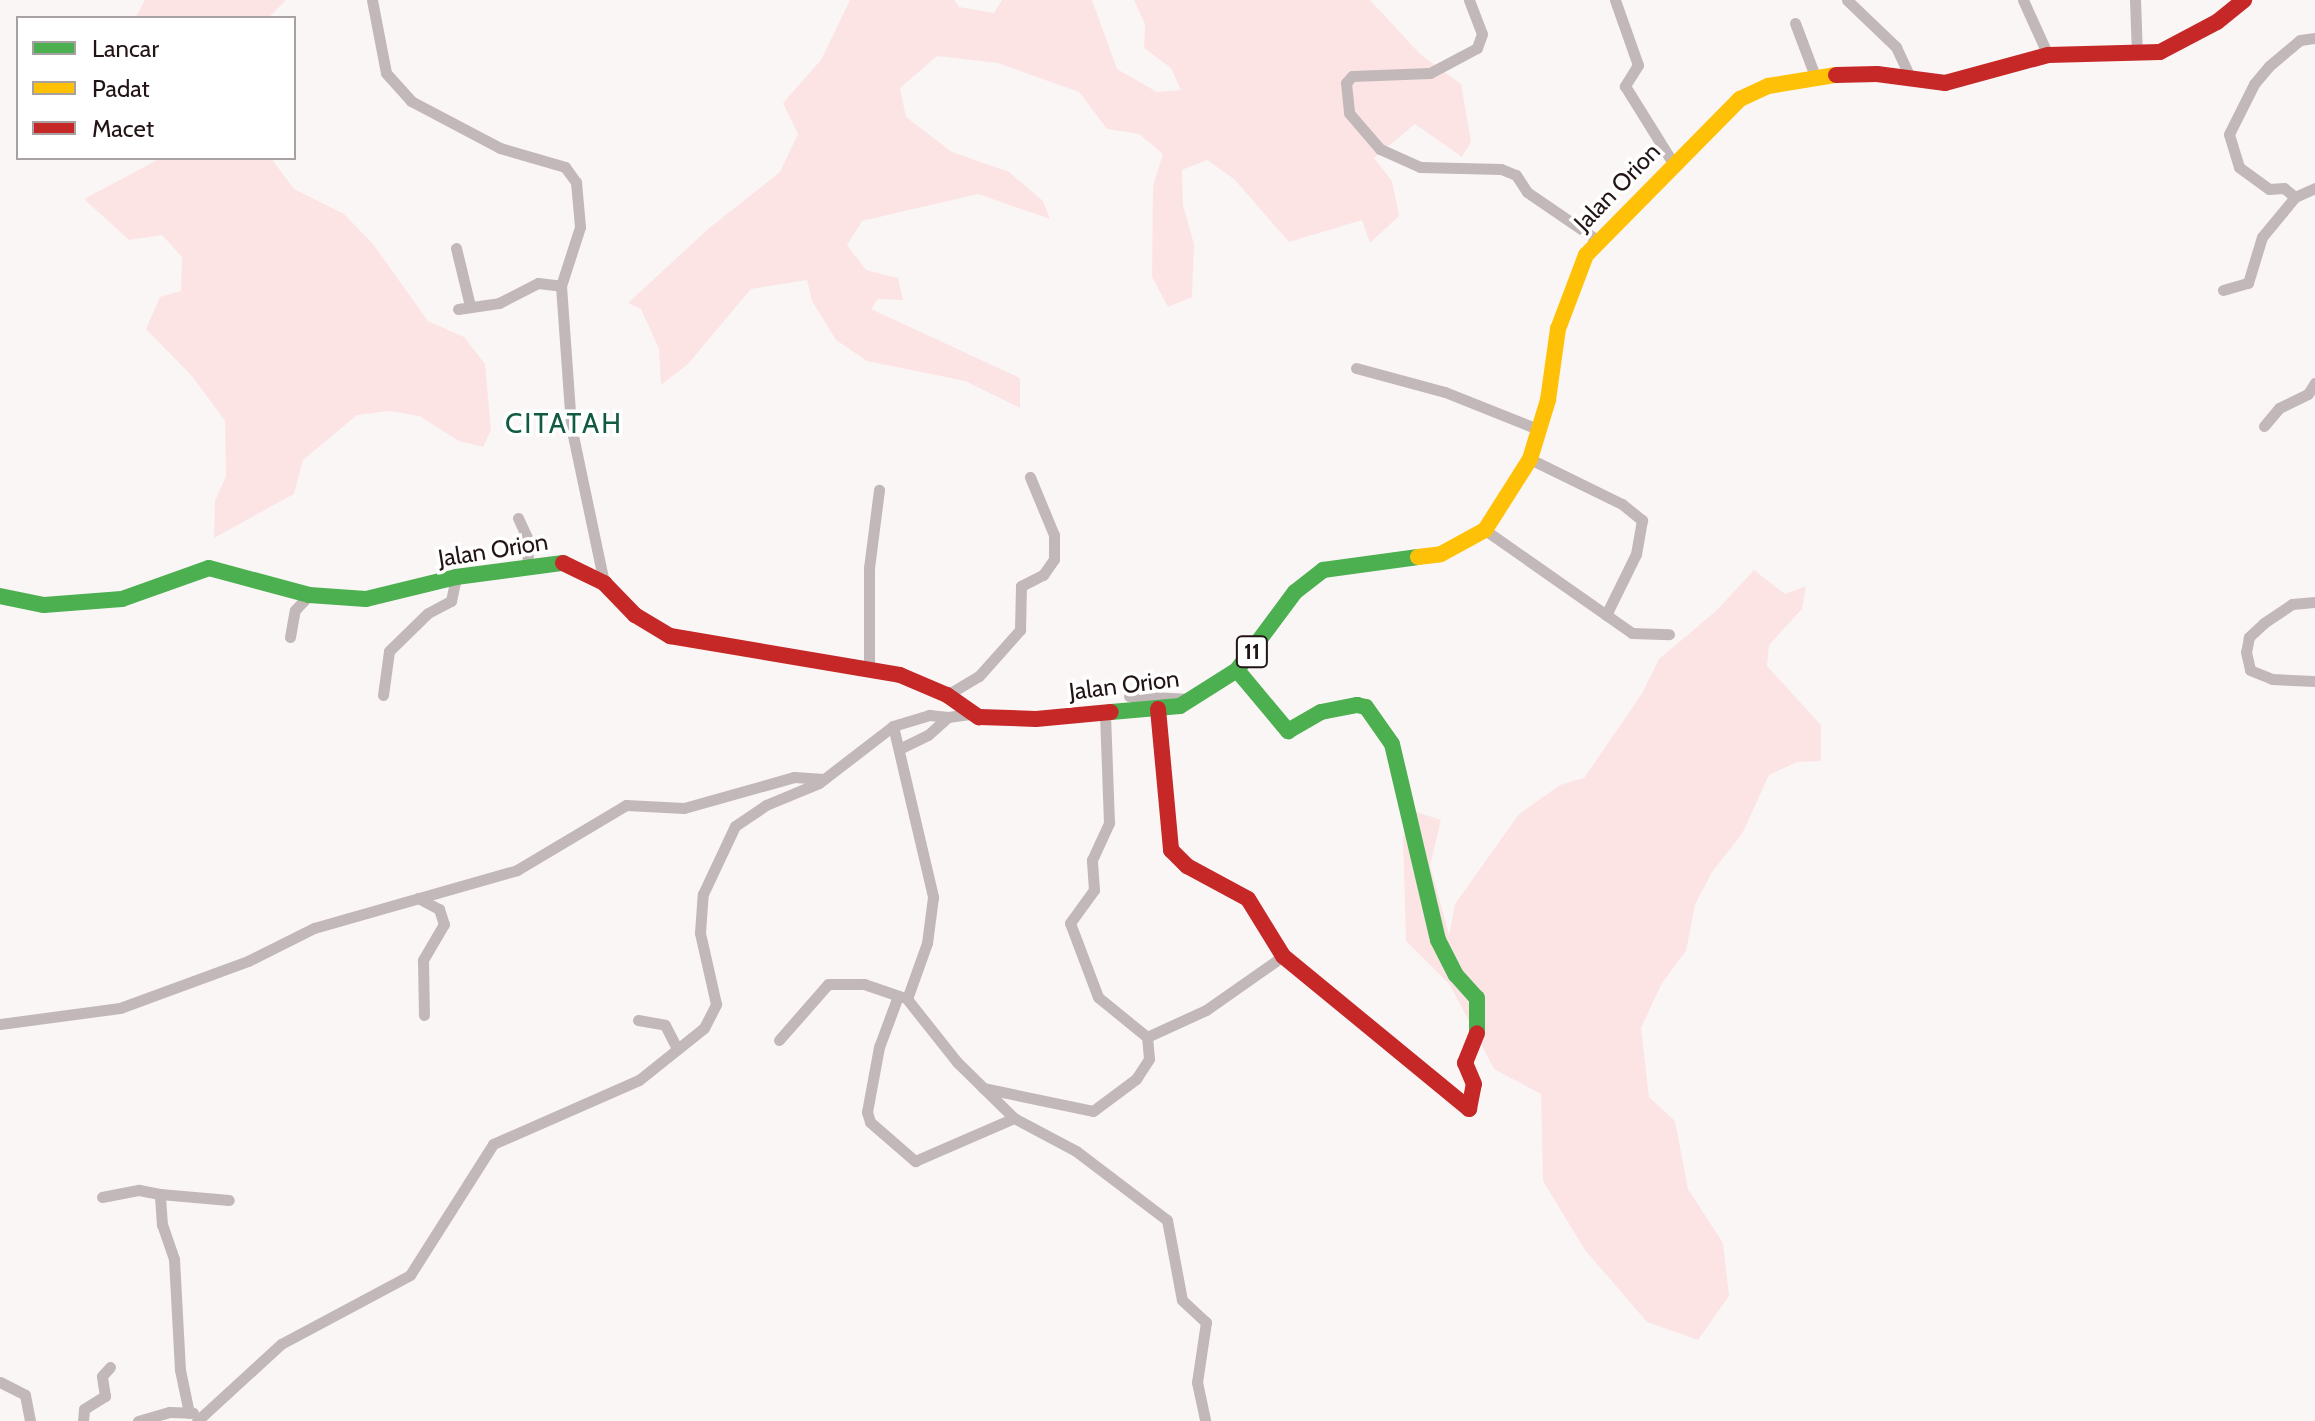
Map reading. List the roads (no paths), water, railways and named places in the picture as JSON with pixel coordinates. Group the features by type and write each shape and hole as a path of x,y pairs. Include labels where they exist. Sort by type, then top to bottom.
{"main road":[{"name":"Jalan Orion","path":"0,596 44,605 111,601 145,594 209,568 309,595 366,599 456,577 527,565 566,563 604,583 635,615 670,636 869,667 947,695 970,714 995,719 1105,714 1158,709 1195,700 1237,670 1295,592 1323,570 1441,554 1485,530 1530,459 1540,430 1567,298 1597,240 1740,99 1768,86 1815,76 1877,74 1911,81 1958,81 2048,55 2137,54 2175,47 2244,0"},
{"path":"1158,709 1171,850 1187,866 1248,899 1269,926 1283,956 1469,1109 1474,1084 1465,1063 1478,1031 1477,998 1456,975 1438,940 1392,744 1366,707 1357,705 1321,712 1288,731 1237,670"}],"street":[{"path":"372,0 386,73 411,101 473,135 552,161 571,173 578,191 580,227 561,286 571,426 604,583"},
{"path":"1469,0 1482,34 1477,48 1430,73 1352,76 1346,83 1349,113 1380,149 1420,167 1511,172 1527,192 1597,240"},
{"path":"1615,0 1638,65 1625,86 1673,163"},
{"path":"1847,0 1896,47 1911,81"},
{"path":"2023,0 2048,55"},
{"path":"2135,0 2137,54"},
{"path":"1795,23 1815,76"},
{"path":"2295,197 2284,188 2269,189 2239,167 2229,134 2254,84 2269,66 2300,40 2315,38"},
{"path":"2223,290 2248,283 2262,237 2295,197 2315,188"},
{"path":"456,248 464,307 499,303 538,283 561,286"},
{"path":"1356,368 1445,392 1540,430"},
{"path":"2264,426 2279,408 2308,394 2315,383"},
{"path":"1530,459 1641,517 1636,554 1606,615"},
{"path":"947,695 979,676 1020,630 1021,586 1043,575 1054,559 1054,535 1030,477"},
{"path":"869,667 869,568 879,490"},
{"path":"518,518 529,542 527,565"},
{"path":"1485,530 1606,615 1642,636 1669,634"},
{"path":"383,695 389,651 428,613 451,601 456,577"},
{"path":"290,637 295,610 309,595"},
{"path":"2315,602 2292,604 2264,623 2249,637 2246,652 2250,670 2261,675 2315,681"},
{"path":"1129,696 1195,700"},
{"path":"138,1421 197,1416 281,1344 410,1275 493,1144 639,1080 715,1012 699,926 706,885 735,826 766,805 824,779 893,726 929,715 948,717 970,714"},
{"path":"982,1088 1093,1111 1136,1079 1149,1059 1147,1037 1102,1004 1070,923 1092,895 1092,860 1109,823 1105,714"},
{"path":"899,749 928,735 948,717"},
{"path":"893,726 933,897 927,943 879,1047 867,1112 870,1122 915,1161 1014,1118"},
{"path":"0,1024 120,1008 248,961 314,928 533,864 626,805 684,808 794,777 824,779"},
{"path":"418,898 439,909 444,924 423,960 424,1015"},
{"path":"1147,1037 1206,1010 1283,956"},
{"path":"779,1040 828,984 864,984 902,997 982,1088 1014,1118 1076,1151 1167,1220 1182,1300 1206,1322 1197,1382 1205,1421"},
{"path":"638,1020 665,1025 677,1049"},
{"path":"102,1197 139,1190 229,1200"},
{"path":"160,1194 162,1225 174,1259 180,1370 197,1416"},
{"path":"83,1421 84,1409 105,1396 102,1376 110,1367"},
{"path":"0,1382 25,1395 30,1421"}],"district":[{"name":"CITATAH","path":"564,423"}]}
